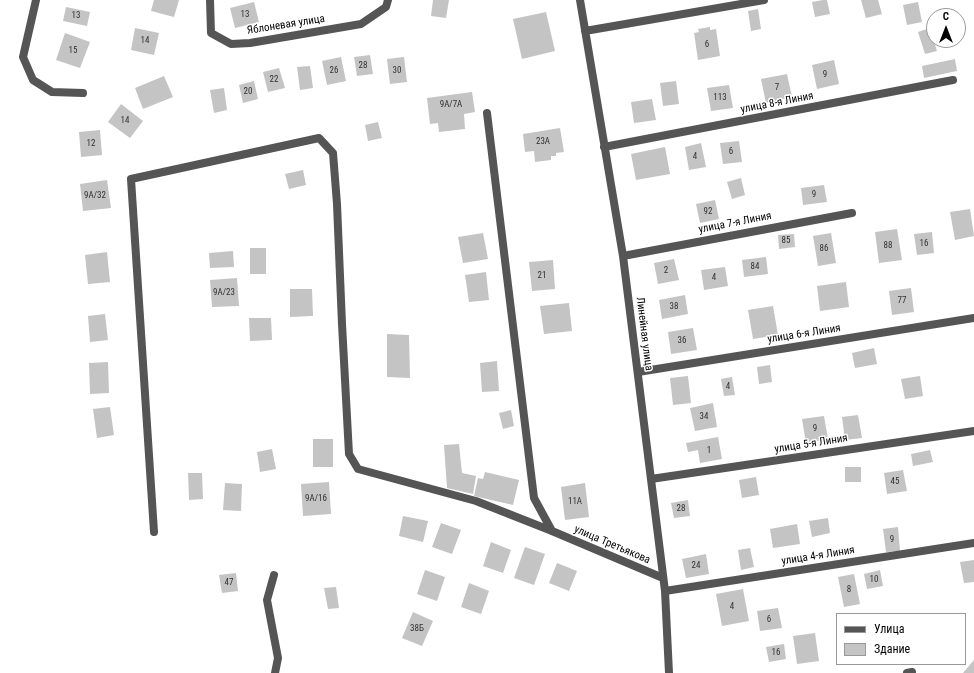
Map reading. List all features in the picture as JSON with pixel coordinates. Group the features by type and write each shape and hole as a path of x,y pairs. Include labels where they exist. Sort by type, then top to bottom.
{"street":[{"path":"36,0 23,57 33,80 52,92 83,93"},
{"name":"Яблоневая улица","path":"210,0 211,33 231,44 250,43 361,24 386,7 388,0"},
{"name":"Линейная улица","path":"580,0 623,256 665,591 669,673"},
{"path":"585,31 764,0"},
{"name":"улица 8-я Линия","path":"604,147 953,80"},
{"path":"487,112 534,498 552,531"},
{"name":"улица Третьякова","path":"154,532 131,179 319,138 333,153 337,204 349,454 358,469 476,501 663,578"},
{"name":"улица 7-я Линия","path":"623,256 852,213"},
{"name":"улица 6-я Линия","path":"638,372 974,318"},
{"name":"улица 5-я Линия","path":"651,479 974,431"},
{"name":"улица 4-я Линия","path":"665,591 974,543"},
{"path":"274,575 266,600 278,658 275,673"}],"building":[{"path":"154,0 179,0 174,17 151,11"},
{"path":"433,0 449,0 446,18 431,16"},
{"path":"827,0 830,14 815,17 812,2"},
{"path":"861,0 878,0 882,14 866,18"},
{"path":"254,2 259,22 235,28 230,8"},
{"path":"918,2 922,22 907,25 903,5"},
{"path":"66,7 90,12 87,26 63,21"},
{"path":"758,9 761,29 751,31 748,11"},
{"path":"546,12 555,51 522,59 513,19"},
{"path":"710,27 710,30 716,29 720,56 698,60 694,33 699,32 698,29"},
{"path":"135,28 159,33 154,55 131,50"},
{"path":"926,29 926,48 936,48 937,51 925,54 918,32"},
{"path":"65,33 90,42 80,68 56,60"},
{"path":"370,55 373,74 357,76 354,57"},
{"path":"341,57 346,81 327,85 322,61"},
{"path":"404,57 407,82 390,84 387,59"},
{"path":"955,59 957,71 924,78 922,66"},
{"path":"834,60 839,84 817,89 812,65"},
{"path":"310,66 313,88 300,90 297,67"},
{"path":"279,68 285,88 268,92 263,72"},
{"path":"787,74 792,97 766,103 761,79"},
{"path":"164,76 173,97 143,109 135,88"},
{"path":"254,81 258,99 243,103 239,85"},
{"path":"676,81 679,104 663,106 660,83"},
{"path":"729,85 733,108 711,111 707,88"},
{"path":"224,88 227,110 214,113 210,90"},
{"path":"472,92 475,112 464,114 465,129 439,132 438,123 430,124 427,98"},
{"path":"652,99 656,120 634,123 631,102"},
{"path":"121,104 143,121 130,138 108,122"},
{"path":"378,122 382,138 368,141 365,125"},
{"path":"560,128 564,152 556,153 556,156 551,156 551,160 535,162 534,151 525,152 523,134"},
{"path":"100,130 102,155 81,157 79,132"},
{"path":"739,141 742,162 723,164 720,143"},
{"path":"701,143 706,167 689,170 685,147"},
{"path":"665,147 670,174 636,180 631,154"},
{"path":"303,170 306,185 289,189 285,174"},
{"path":"741,178 745,195 732,199 727,182"},
{"path":"107,180 111,208 83,211 80,184"},
{"path":"824,185 827,202 803,205 801,188"},
{"path":"715,200 719,219 700,223 696,204"},
{"path":"970,209 974,236 955,240 950,212"},
{"path":"897,229 902,260 879,263 875,232"},
{"path":"932,232 934,253 917,255 914,234"},
{"path":"483,233 488,259 463,263 458,237"},
{"path":"831,233 836,263 818,266 813,236"},
{"path":"794,234 795,247 779,249 778,235"},
{"path":"250,248 266,248 266,274 250,274"},
{"path":"233,251 234,267 210,268 209,253"},
{"path":"107,252 110,282 88,284 85,255"},
{"path":"766,257 768,274 744,277 742,260"},
{"path":"674,259 679,280 658,284 654,263"},
{"path":"553,260 555,289 532,291 529,262"},
{"path":"725,267 728,286 704,290 701,270"},
{"path":"486,272 489,300 469,302 465,275"},
{"path":"237,278 239,306 212,307 210,280"},
{"path":"846,282 849,307 820,311 817,286"},
{"path":"911,288 914,312 892,315 889,291"},
{"path":"290,289 312,289 313,316 290,317"},
{"path":"685,295 688,314 662,319 659,300"},
{"path":"569,303 572,331 544,334 540,306"},
{"path":"773,306 778,335 753,339 748,310"},
{"path":"105,314 108,340 90,342 88,316"},
{"path":"249,318 271,318 272,340 250,341"},
{"path":"693,328 697,350 671,354 668,332"},
{"path":"387,334 409,335 410,378 387,377"},
{"path":"874,348 877,364 855,368 852,353"},
{"path":"497,361 499,391 482,392 480,363"},
{"path":"108,362 109,393 90,394 89,363"},
{"path":"770,365 772,382 759,384 757,367"},
{"path":"688,376 691,403 673,405 670,378"},
{"path":"920,376 923,396 905,399 901,379"},
{"path":"732,377 735,395 724,396 721,379"},
{"path":"713,403 717,427 695,431 690,408"},
{"path":"110,407 114,435 97,438 93,409"},
{"path":"511,410 514,426 503,429 499,413"},
{"path":"858,415 862,438 845,440 842,417"},
{"path":"824,416 828,439 806,443 802,419"},
{"path":"718,437 722,459 700,463 698,450 688,452 686,443"},
{"path":"313,439 333,439 333,467 313,467"},
{"path":"459,444 462,473 476,476 473,494 447,488 444,445"},
{"path":"272,449 276,469 260,472 257,452"},
{"path":"930,450 933,462 913,466 911,454"},
{"path":"845,467 861,467 861,482 845,482"},
{"path":"903,470 907,491 887,494 884,473"},
{"path":"485,472 519,480 513,505 474,496 478,478 483,479"},
{"path":"188,473 202,473 203,499 189,500"},
{"path":"756,477 759,495 742,498 739,480"},
{"path":"329,482 331,514 303,516 301,484"},
{"path":"225,483 242,484 241,511 223,510"},
{"path":"585,483 589,517 565,520 561,487"},
{"path":"688,500 690,516 674,518 671,503"},
{"path":"403,516 428,521 423,542 399,536"},
{"path":"828,518 830,533 812,537 809,521"},
{"path":"441,523 461,530 452,554 432,547"},
{"path":"797,524 800,544 773,548 770,529"},
{"path":"898,527 900,551 886,552 883,529"},
{"path":"491,542 511,550 503,573 483,566"},
{"path":"525,547 545,554 534,585 514,578"},
{"path":"750,548 754,567 741,570 738,550"},
{"path":"706,554 709,574 686,578 682,559"},
{"path":"974,560 974,582 964,583 960,562"},
{"path":"557,563 577,571 569,591 549,583"},
{"path":"425,570 445,577 437,601 417,594"},
{"path":"880,570 883,586 867,589 864,574"},
{"path":"236,573 238,591 222,593 219,575"},
{"path":"854,574 860,604 844,607 838,577"},
{"path":"469,583 489,591 481,614 461,607"},
{"path":"336,587 339,608 328,609 324,588"},
{"path":"743,589 749,621 722,626 716,594"},
{"path":"778,608 782,628 760,631 757,611"},
{"path":"413,612 433,621 422,646 402,638"},
{"path":"815,633 819,661 797,664 793,636"},
{"path":"784,644 786,659 769,662 766,647"},
{"path":"974,660 974,673 963,673"}]}
